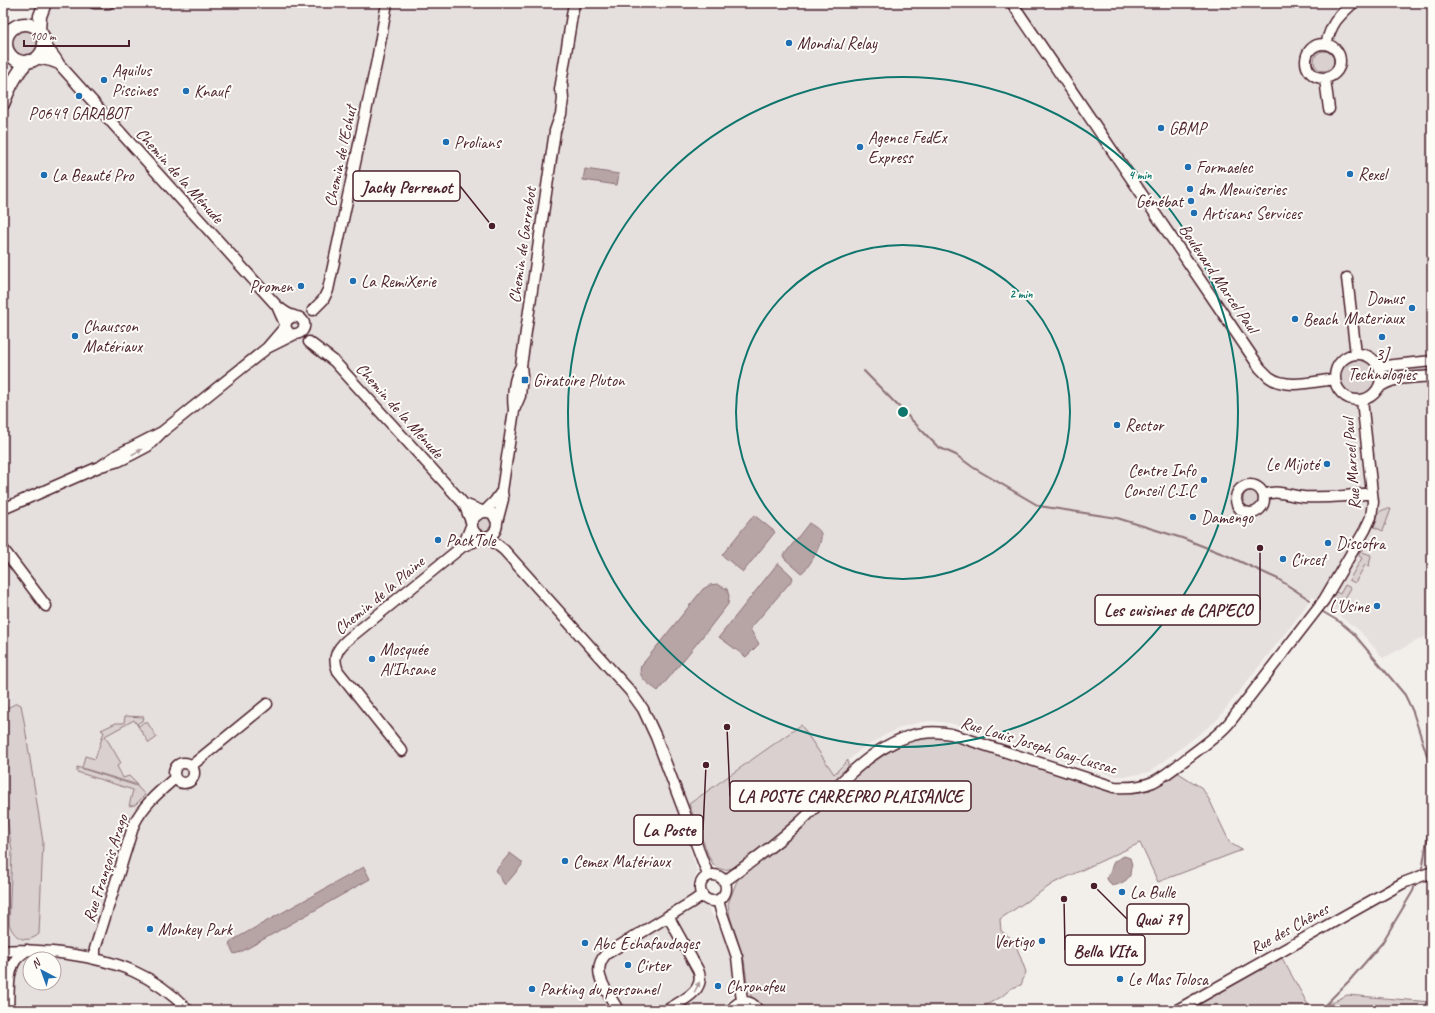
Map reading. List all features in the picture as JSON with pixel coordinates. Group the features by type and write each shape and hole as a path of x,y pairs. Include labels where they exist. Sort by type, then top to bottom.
{"main road":[{"path":"9,88 12,66 6,47 7,36 12,27 30,18 37,3"},
{"path":"39,30 40,16 45,3"},
{"path":"3,104 9,88 19,70 42,51 44,43 43,36 33,25 12,27"},
{"path":"6,47 20,61 32,60"}],"street":[{"path":"94,3 109,3"},
{"name":"Chemin de l'Echut","path":"299,331 313,310 323,300 328,290 377,60 387,3"},
{"name":"Chemin de Garrabot","path":"497,524 503,500 502,491 514,410 520,396 522,376 520,366 555,129 555,108 562,85 574,3"},
{"name":"Boulevard Marcel Paul","path":"1012,3 1260,368 1269,377 1286,383 1295,384 1335,379"},
{"path":"1326,44 1336,20 1353,3"},
{"name":"Chemin de la Ménude","path":"44,43 59,64 277,306 295,316"},
{"path":"1320,44 1326,44 1336,49 1339,54 1340,64 1335,74 1325,79 1314,76 1307,67 1306,61 1310,50 1320,44"},
{"path":"32,60 51,61 59,64"},
{"path":"1325,79 1329,109"},
{"path":"1347,278 1356,354"},
{"name":"Chemin de la Ménude","path":"277,306 285,326"},
{"path":"3,509 100,466 119,461 140,451 267,348 276,339 285,326 287,320 313,310"},
{"path":"267,348 299,331 302,320 295,316"},
{"path":"285,326 287,332 299,331"},
{"name":"Chemin de la Ménude","path":"299,331 309,342 334,361 464,504 472,524"},
{"path":"1356,354 1363,354 1370,357 1379,368 1381,374 1381,382 1374,394 1362,400 1347,398 1341,393 1335,379 1335,372 1338,365 1349,356 1356,354"},
{"path":"1375,362 1385,366 1432,361"},
{"path":"1378,388 1386,382 1393,380 1432,376"},
{"name":"Rue Marcel Paul","path":"1318,607 1368,524 1373,508 1362,400"},
{"path":"497,524 493,535 480,537 476,534 472,524 476,515 484,512 502,491"},
{"path":"1264,495 1279,492 1305,497 1351,496 1372,493"},
{"name":"Chemin de la Ménude","path":"464,504 484,512"},
{"path":"484,512 493,514 497,524 498,535 504,550"},
{"name":"Chemin de la Plaine","path":"463,546 472,524"},
{"path":"486,537 504,550 630,691 645,713 656,737 708,875"},
{"name":"Chemin de la Plaine","path":"402,751 338,671 335,664 336,654 347,640 463,546 486,537"},
{"path":"3,549 46,606"},
{"name":"Rue Louis Joseph Gay-Lussac","path":"725,881 785,835 864,761 893,743 910,735 940,732 951,734 1114,787 1134,787 1153,782 1170,771 1224,728 1318,607"},
{"path":"191,766 267,704"},
{"path":"186,763 191,766 194,775 190,780 187,782 181,782 175,778 174,773 177,764 186,763"},
{"name":"Rue François Arago","path":"95,958 95,950 134,824 140,812 147,803 175,778"},
{"name":"Rue des Chênes","path":"1177,1010 1403,883 1432,872"},
{"path":"712,874 719,876 725,881 726,890 722,898 711,901 704,898 699,888 702,880 708,875 712,874"},
{"path":"618,1010 599,976 599,964 602,958 606,954 702,895"},
{"path":"718,900 737,957 742,1001"},
{"path":"667,1010 695,992 699,986 700,979 698,970 668,916"},
{"path":"8,1010 9,982 15,960 27,950"},
{"path":"3,952 27,950 47,951 95,958 126,968 154,981 188,1010"},
{"path":"3,963 9,982"},
{"path":"731,1010 736,1004 742,1001 755,1005 758,1010"}],"shaded area":[{"path":"49,3 1432,3 1432,633 1383,658 1360,631 1312,596 1301,613 1216,721 1149,772 1129,776 1107,774 950,723 932,721 904,726 885,735 860,750 834,773 800,726 678,811 697,872 692,886 709,909 725,939 730,954 733,970 732,984 725,1010 3,1010 3,124"},
{"path":"24,29 34,33 38,43 34,53 24,57 14,53 10,43 14,33"},
{"path":"1324,51 1331,54 1334,61 1331,68 1324,71 1317,68 1314,61 1317,54"},
{"path":"585,169 619,174 617,185 583,180"},
{"path":"1362,357 1369,360 1375,366 1378,377 1377,385 1369,394 1362,397 1354,397 1347,394 1339,385 1338,373 1341,366 1350,358"},
{"path":"1432,366 1432,372 1397,376 1396,370"},
{"path":"1251,491 1257,493 1259,499 1257,505 1251,507 1245,505 1243,499 1245,493"},
{"path":"1385,509 1391,509 1383,531 1374,527 1379,512"},
{"path":"754,515 775,532 743,572 722,555"},
{"path":"485,516 492,521 493,524 488,531 485,532 478,527 477,524 482,517"},
{"path":"809,523 819,531 821,538 818,549 808,566 801,573 784,558 784,555"},
{"path":"1368,540 1362,552 1371,555 1369,566 1365,565 1355,583 1349,580 1362,558 1359,554"},
{"path":"778,563 792,576 793,579 750,629 759,644 746,657 719,637"},
{"path":"717,584 727,589 729,596 728,604 658,691 642,677 640,670 641,666 703,589 710,585"},
{"path":"1345,585 1351,588 1340,607 1334,600 1334,591 1340,594"},
{"path":"17,703 21,705 24,721 43,842 39,934 29,939 17,936 9,923 12,851 3,793 3,710"},
{"path":"125,716 144,717 143,720 137,724 139,726 144,722 147,722 156,736 156,738 149,743 134,720 105,736 121,763 117,766 123,778 129,776 138,785 82,768 85,756 95,759 104,732 101,730 116,723 124,723"},
{"path":"801,725 834,774 848,760 848,770 800,817 767,844 733,868 724,870 718,868 713,864 709,857 689,804"},
{"path":"940,736 1072,778 1146,788 1149,791 1177,772 1202,788 1210,801 1230,843 1242,850 1158,882 1140,843 1054,883 1000,919 1001,931 1014,940 1026,972 1021,985 1012,988 1001,997 977,1010 764,1010 761,1004 751,996 748,990 744,960 730,917 728,904 739,877 856,773 870,763 904,742 923,737"},
{"path":"77,767 137,786 145,795 135,805 129,806 133,790 77,772"},
{"path":"510,853 522,862 522,865 506,884 504,884 496,870"},
{"path":"1124,856 1130,858 1132,865 1130,875 1125,881 1112,886 1107,879 1107,876 1111,871 1114,862"},
{"path":"364,867 370,879 241,952 234,954 229,944 233,940"},
{"path":"1282,958 1311,1010 1189,1010"},
{"path":"1347,995 1432,1002 1432,1010 1315,1010"}],"waterway":[{"path":"864,371 938,447 956,455 974,468 1039,506 1117,518 1182,538 1228,556 1278,579 1310,600"},
{"path":"1323,612 1340,622 1353,633 1405,695 1413,712 1432,771"},
{"path":"1421,870 1432,807"},
{"path":"1318,1010 1323,1007 1349,981 1382,943 1413,891 1416,882"}],"place":[{"name":"Mondial Relay","path":"789,43"},
{"name":"Aquilus Piscines","path":"104,80"},
{"name":"Knauf","path":"186,91"},
{"name":"P0649 GARABOT","path":"79,96"},
{"name":"GBMP","path":"1161,128"},
{"name":"Prolians","path":"446,142"},
{"name":"Agence FedEx Express","path":"860,147"},
{"name":"Formaelec","path":"1188,167"},
{"name":"Rexel","path":"1350,174"},
{"name":"La Beauté Pro","path":"44,175"},
{"name":"dm Menuiseries","path":"1190,189"},
{"name":"Génébat","path":"1191,201"},
{"name":"Artisans Services","path":"1194,213"},
{"name":"Jacky Perrenot","path":"492,226"},
{"name":"La RemiXerie","path":"353,281"},
{"name":"Promen","path":"301,286"},
{"name":"Domus Materiaux","path":"1412,308"},
{"name":"Beach","path":"1295,319"},
{"name":"Chausson Matériaux","path":"75,336"},
{"name":"3J Technologies","path":"1382,337"},
{"name":"Giratoire Pluton","path":"525,380"},
{"name":"Rector","path":"1117,425"},
{"name":"Le Mijoté","path":"1327,464"},
{"name":"Centre Info Conseil C.I.C","path":"1204,480"},
{"name":"Damengo","path":"1193,517"},
{"name":"Pack'Tole","path":"438,540"},
{"name":"Discofra","path":"1328,543"},
{"name":"Les cuisines de CAP'ECO","path":"1260,548"},
{"name":"Circet","path":"1283,559"},
{"name":"L'Usine","path":"1377,606"},
{"name":"Mosquée Al'Ihsane","path":"372,659"},
{"name":"LA POSTE CARREPRO PLAISANCE","path":"727,727"},
{"name":"La Poste","path":"706,765"},
{"name":"Cemex Matériaux","path":"565,861"},
{"name":"Quai 79","path":"1094,886"},
{"name":"La Bulle","path":"1122,892"},
{"name":"Bella VIta","path":"1064,899"},
{"name":"Monkey Park","path":"150,929"},
{"name":"Vertigo","path":"1042,941"},
{"name":"Abc Echafaudages","path":"585,943"},
{"name":"Cirter","path":"628,965"},
{"name":"Le Mas Tolosa","path":"1120,979"},
{"name":"Chronofeu","path":"718,986"},
{"name":"Parking du personnel","path":"532,989"}]}
